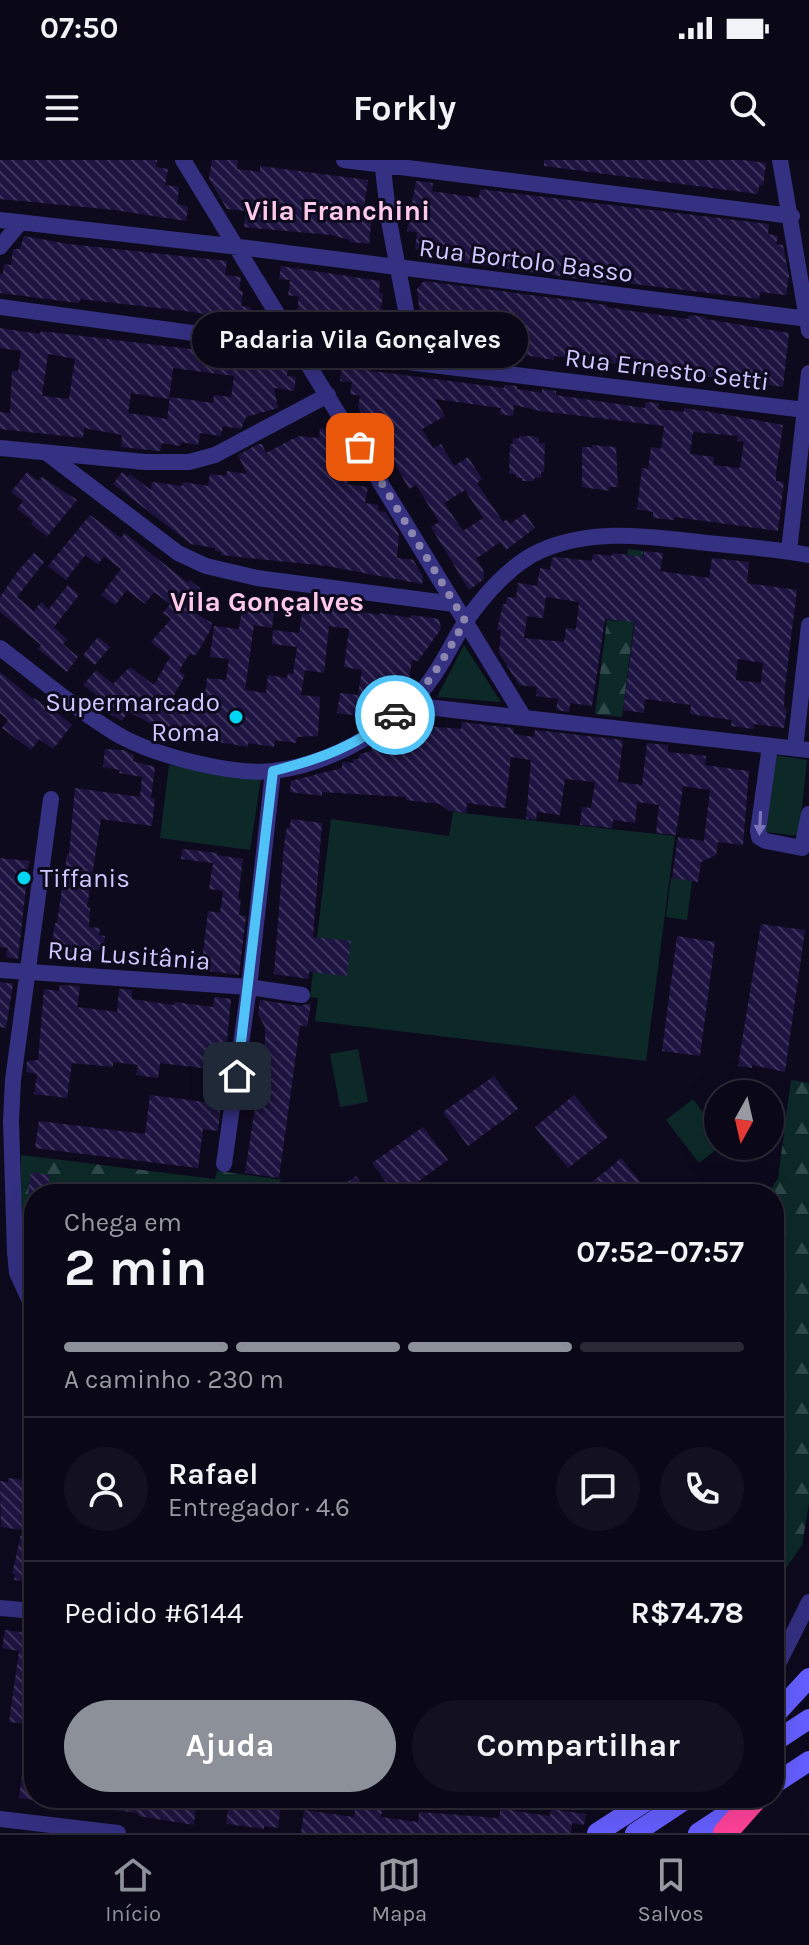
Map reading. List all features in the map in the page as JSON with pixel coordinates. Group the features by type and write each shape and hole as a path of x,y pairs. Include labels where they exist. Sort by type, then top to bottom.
{"highway":[{"path":"725,1833 746,1808"}],"main road":[{"path":"784,1705 809,1678"},
{"path":"784,1735 809,1719"},
{"path":"784,1777 809,1761"},
{"path":"597,1833 634,1808"},
{"path":"649,1808 668,1833"},
{"path":"635,1833 673,1808"},
{"path":"698,1833 738,1808"}],"street":[{"path":"183,160 523,716"},
{"path":"344,160 383,162 792,216"},
{"path":"780,160 792,216 809,331"},
{"path":"383,162 389,221 416,363"},
{"name":"Rua Bortolo Basso","path":"0,220 809,319"},
{"path":"0,247 20,223"},
{"name":"Rua Ernesto Setti","path":"0,307 416,363 805,410"},
{"path":"789,551 804,443 809,373"},
{"path":"0,448 145,462 189,462 215,455 328,395"},
{"path":"48,454 178,553 206,566 257,578 454,604"},
{"path":"0,648 92,717 153,751 228,768 273,771 350,747 409,705 432,679 465,621 482,599 537,552 567,541 605,535 636,535 809,555"},
{"path":"409,705 802,749 809,625"},
{"path":"770,746 759,837 802,848 809,814"},
{"path":"224,1164 249,987 273,771"},
{"path":"24,1288 17,1273 15,1252 11,1121 13,1080 51,799"},
{"name":"Rua Lusitânia","path":"0,970 249,987 302,995"},
{"path":"784,1652 809,1602"},
{"path":"0,1608 24,1610"},
{"path":"0,1819 118,1833"}],"green space":[{"path":"628,549 643,551 622,717 595,714 607,620 619,621"},
{"path":"464,645 501,702 437,697"},
{"path":"774,755 807,760 799,836 765,832"},
{"path":"169,765 261,778 250,850 160,838"},
{"path":"453,812 675,836 646,1061 315,1021 318,998 310,997 331,819 449,836"},
{"path":"671,878 692,881 687,920 666,917"},
{"path":"358,1049 368,1102 340,1107 330,1054"},
{"path":"791,1080 809,1083 809,1503 802,1545 784,1571 784,1184 774,1184 780,1160 784,1160"},
{"path":"693,1099 704,1114 704,1159 699,1163 666,1120"},
{"path":"21,1155 215,1179 217,1171 283,1180 275,1184 24,1184 24,1223 21,1220"}],"building":[{"path":"0,160 157,160 156,167 168,169 165,185 179,187 177,204 188,206 186,221 115,210 0,199"},
{"path":"212,160 238,160 237,169 260,172 260,166 368,180 363,214 372,216 369,244 349,242 331,235 244,227 246,211 227,209 209,179"},
{"path":"544,160 743,160 766,163 763,186 759,185 758,194 544,166"},
{"path":"416,181 433,183 432,191 479,198 480,189 769,224 768,234 778,236 776,244 783,245 789,276 786,295 760,292 759,299 610,283 429,258 430,251 415,249 417,232 407,231"},
{"path":"24,236 68,244 227,261 225,275 241,277 241,306 251,307 249,321 80,299 79,303 0,293 0,274 3,274 4,264 11,265 13,249 20,249"},
{"path":"281,266 380,281 379,292 383,293 381,309 384,309 381,337 305,327 307,312 297,310 299,297 288,295 290,280 279,279"},
{"path":"424,281 688,319 689,315 706,317 789,333 783,387 703,376 702,384 686,382 687,378 637,371 636,375 617,372 619,364 554,356 554,360 426,339 430,316 420,315 417,289"},
{"path":"0,328 40,334 41,331 289,361 287,376 296,377 294,391 274,388 278,408 246,417 241,429 223,426 221,436 200,433 198,445 162,443 160,451 121,447 122,435 84,428 83,438 0,429 0,412 10,414 12,371 18,371 21,351 0,348","holes":["48,354 75,359 69,399 42,396","173,368 234,376 231,397 214,395 213,403 170,397 167,419 128,413 131,393 169,399"]},
{"path":"342,367 504,388 504,385 517,386 517,389 542,393 542,389 556,391 556,395 645,408 646,402 659,403 658,409 684,412 684,408 783,425 776,472 776,481 784,482 778,531 674,517 674,520 653,518 653,512 637,509 642,468 648,469 651,447 661,449 664,426 514,405 513,416 500,414 501,408 435,399 445,416 422,429 433,448 441,444 454,466 468,457 482,479 477,483 503,522 507,519 510,524 525,513 535,528 506,550 500,542 476,559 483,569 484,579 469,590 431,527 439,522 416,485 409,489 387,449 366,421 358,407 360,396 350,394 352,382 340,381","holes":["693,432 738,436 737,441 744,442 740,468 713,465 714,457 690,454","465,490 483,518 463,531 444,503"]},
{"path":"320,428 336,431 332,462 349,464 347,484 368,487 365,503 378,505 378,511 386,512 399,535 397,558 413,560 423,576 422,584 327,566 221,555 222,552 215,551 215,548 191,544 113,484 122,472 128,477 130,474 151,490 152,482 208,486 210,474 226,476 227,471 247,474 238,455 258,444 262,444 266,453 298,436 319,438"},
{"path":"519,436 533,436 539,438 539,443 545,443 544,472 541,472 541,478 534,478 534,481 522,481 522,478 516,478 516,474 509,474 510,444 513,444 513,438 519,439"},
{"path":"582,447 616,447 618,487 609,487 609,491 582,487"},
{"path":"27,472 38,481 42,477 77,500 47,537 17,509 23,501 11,492"},
{"path":"90,515 121,538 125,533 188,583 190,580 202,590 187,608 212,623 211,629 196,655 189,654 179,671 185,675 172,699 204,703 207,678 226,680 229,659 210,657 214,626 239,629 244,598 275,603 272,628 254,625 245,690 266,693 268,675 287,678 288,673 293,674 297,647 272,644 273,630 299,633 304,601 379,615 439,619 441,629 418,661 412,660 409,680 397,678 394,700 374,697 372,713 365,717 337,713 340,693 358,695 362,670 344,667 349,629 329,626 324,673 305,670 301,695 320,697 318,736 297,737 296,743 275,740 274,747 248,743 248,747 169,734 128,711 122,721 110,714 114,709 83,685 96,670 113,684 130,667 154,685 170,657 151,642 171,619 163,613 170,604 154,592 145,604 127,590 115,605 101,595 121,569 104,556 98,564 85,555 66,580 48,566"},
{"path":"644,551 663,553 660,571 709,578 712,558 749,562 747,583 797,590 785,686 784,708 787,709 784,728 754,724 753,729 731,726 732,720 690,714 691,705 645,699 644,713 623,710 635,622 605,619 592,706 570,703 569,712 556,710 558,699 536,696 537,687 519,685 499,653 501,630 497,630 503,604 506,604 507,597 516,598 518,583 537,586 540,568 550,570 552,558 556,557 592,561 593,554 612,556 613,553 643,557","holes":["546,597 579,602 576,629 566,628 564,642 524,638 527,616 543,618","738,659 763,663 761,683 736,680"]},
{"path":"34,553 44,562 17,597 34,611 41,602 49,609 68,585 79,595 54,627 67,639 63,644 78,657 67,672 38,649 41,645 0,612 0,597"},
{"path":"98,637 110,647 95,665 83,655"},
{"path":"0,672 72,725 53,749 39,739 31,750 2,728 8,720 0,713"},
{"path":"462,722 513,728 514,734 534,737 535,730 623,740 618,782 642,785 647,743 668,745 668,752 706,756 705,765 749,771 743,845 718,842 716,855 701,862 698,882 672,878 678,837 704,841 710,790 683,786 676,835 656,833 659,805 637,802 635,823 613,820 612,828 580,825 582,807 591,808 595,782 565,779 560,815 537,812 536,820 526,819 531,760 511,757 505,808 467,803 466,813 449,811 440,804 406,800 406,797 322,792 322,796 290,792 291,781 342,768 342,762 353,763 353,759 359,759 360,754 371,751 373,746 394,749 395,735 402,736 403,730 415,731 415,725 461,729"},
{"path":"105,749 123,750 134,755 133,761 155,767 151,798 155,799 152,826 101,819 87,907 90,908 89,927 100,928 99,935 105,936 103,951 80,948 78,962 64,960 66,947 52,945 69,855 75,788 140,797 142,777 103,767"},
{"path":"291,819 322,823 313,937 351,941 347,976 309,972 308,979 274,974 284,845"},
{"path":"182,849 243,859 238,899 241,899 239,915 246,916 239,975 201,970 208,911 220,913 223,891 209,889 213,863 181,859"},
{"path":"0,858 29,861 18,959 6,957 8,948 0,947"},
{"path":"761,924 805,930 785,1072 752,1065 752,1068 738,1066"},
{"path":"677,936 715,942 700,1056 662,1051"},
{"path":"0,982 13,984 6,1028 0,1027"},
{"path":"60,985 80,986 77,1007 117,1012 119,989 132,990 132,999 174,1005 175,1002 213,1007 215,997 231,999 225,1060 219,1059 217,1070 160,1063 158,1078 136,1075 138,1065 113,1062 113,1067 72,1063 67,1098 34,1094 37,1074 26,1072 27,1061 38,1060 44,989 59,991"},
{"path":"260,1000 300,1006 311,1003 307,1027 300,1025 279,1178 245,1173 265,1042 265,1027 258,1014"},
{"path":"494,1076 518,1109 468,1146 443,1112"},
{"path":"150,1095 221,1104 218,1131 203,1129 198,1168 35,1148 39,1121 145,1134"},
{"path":"574,1095 608,1137 568,1168 535,1127"},
{"path":"423,1127 448,1160 415,1184 388,1184 372,1163"},
{"path":"621,1158 642,1184 590,1184"},
{"path":"31,1172 50,1175 49,1184 29,1184"},
{"path":"356,1176 362,1184 345,1184"},
{"path":"8,1478 24,1480 24,1582 14,1580 15,1574 12,1574 22,1530 1,1527 0,1481 8,1482"},
{"path":"5,1630 24,1633 24,1724 9,1722 19,1651 2,1648"},
{"path":"24,1759 24,1799 19,1798"},
{"path":"96,1808 196,1808 194,1825 138,1816 138,1813"},
{"path":"228,1808 281,1808 278,1828 226,1824"},
{"path":"355,1808 383,1808 381,1817 418,1822 419,1812 499,1818 501,1808 550,1816 551,1809 586,1814 584,1825 572,1823 571,1833 301,1833 304,1810 354,1817"}],"way so far":[{"path":"360,447 465,621 432,679 409,705 395,715"}],"place":[{"name":"Padaria Vila Gonçalves","path":"360,447"},
{"name":"Supermarcado Roma","path":"236,717"},
{"name":"Tiffanis","path":"24,878"}],"district":[{"name":"Vila Franchini","path":"337,210"},
{"name":"Vila Gonçalves","path":"267,601"}],"route":[{"path":"237,1076 273,771 350,747 395,715"}]}
